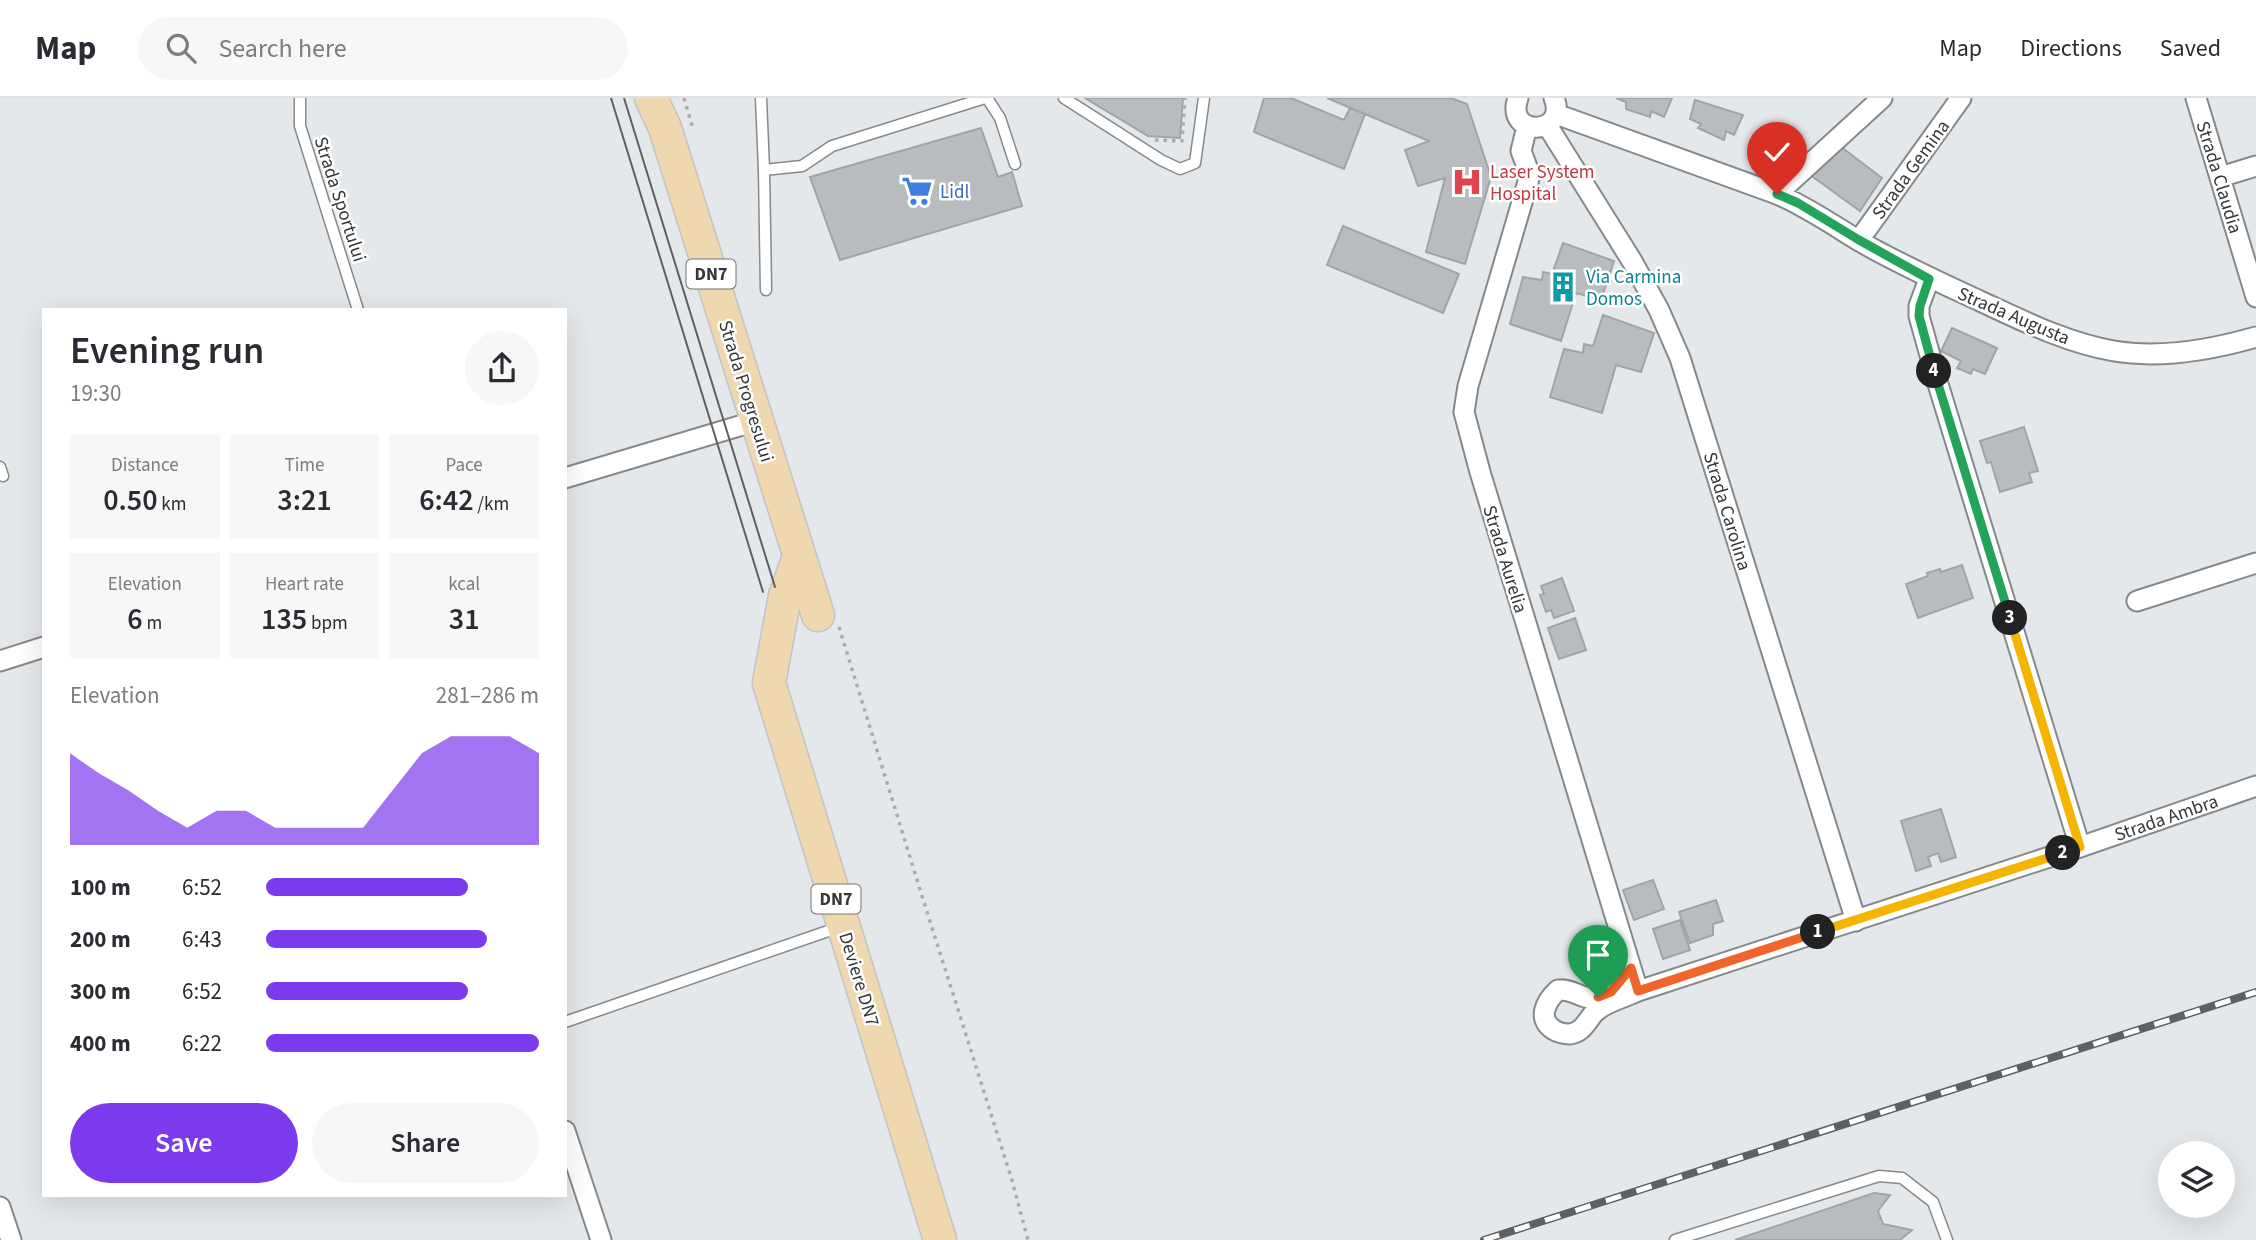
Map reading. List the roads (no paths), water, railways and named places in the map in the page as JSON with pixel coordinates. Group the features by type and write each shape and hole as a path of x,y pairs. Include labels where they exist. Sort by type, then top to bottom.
{"main road":[{"name":"Strada Progresului","path":"651,98 674,120 756,421 799,556 828,620"},
{"name":"Deviere DN7","path":"799,556 785,596 769,683 940,1240"}],"street":[{"path":"1518,98 1517,113 1546,116"},
{"path":"1777,194 1882,98"},
{"name":"Strada Gemina","path":"1859,240 1962,98"},
{"name":"Strada Claudia","path":"2196,98 2256,297"},
{"name":"Strada Augusta","path":"1546,116 1777,194 1929,279 2062,336 2115,351 2165,354 2217,348 2256,337"},
{"name":"Strada Carolina","path":"1546,116 1632,261 1659,310 1680,359 1856,921"},
{"name":"Strada Aurelia","path":"1546,116 1521,151 1530,176 1468,386 1464,412 1638,991"},
{"path":"2220,177 2256,166"},
{"path":"1929,279 1919,316 2080,847"},
{"path":"567,477 756,421"},
{"path":"2137,601 2256,563"},
{"path":"0,661 42,648"},
{"name":"Strada Ambra","path":"1631,968 1611,992 1598,997 1590,998 1566,989 1558,990 1550,998 1544,1015 1547,1025 1557,1032 1568,1034 1579,1031 1594,1013 1638,991 2080,847 2256,786"},
{"path":"567,1137 601,1240"},
{"path":"0,1207 11,1240"}],"lane":[{"name":"Strada Sportului","path":"300,98 300,126 357,308"},
{"path":"761,98 765,290"},
{"path":"764,170 802,166 832,146 986,98 1000,118 1015,164"},
{"path":"1064,98 1161,160 1180,169 1195,163 1204,98"},
{"path":"567,1022 831,930"},
{"path":"1675,1240 1879,1176 1902,1178 1933,1202 1947,1240"}],"tram line":[{"path":"611,98 763,592"},
{"path":"624,98 775,587"}],"railway":[{"path":"1484,1240 2256,992"}],"place":[{"name":"Laser System Hospital","path":"1467,182"},
{"name":"Lidl","path":"917,191"},
{"name":"Via Carmina Domos","path":"1563,287"}]}
